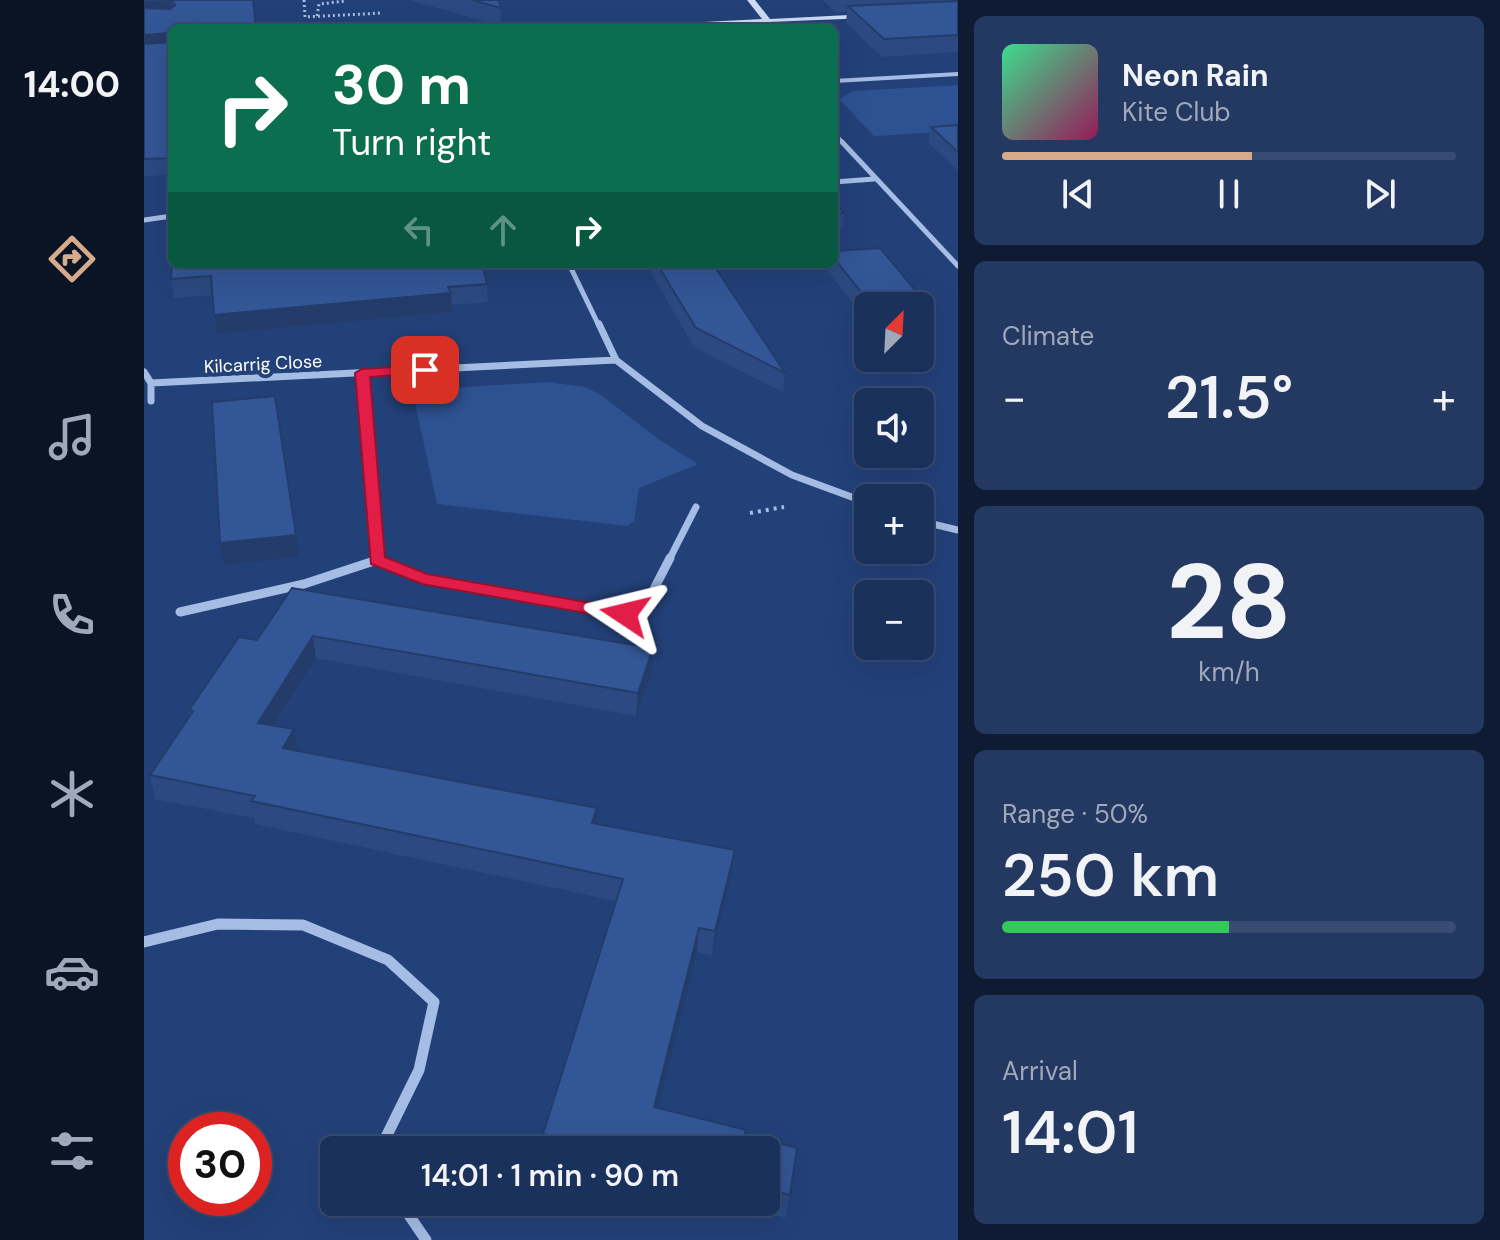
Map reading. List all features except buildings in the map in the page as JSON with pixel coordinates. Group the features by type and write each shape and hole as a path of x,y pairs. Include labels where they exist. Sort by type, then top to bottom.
{"street":[{"path":"751,0 767,20"},
{"path":"697,24 879,16"},
{"path":"838,81 958,74"},
{"path":"838,138 958,266"},
{"path":"838,182 874,179"},
{"path":"144,220 168,217"},
{"path":"571,268 616,360 702,426 792,475 854,498"},
{"name":"Kilcarrig Close","path":"151,383 616,360"},
{"path":"144,372 151,383 151,401"},
{"path":"362,373 377,560"},
{"path":"180,612 309,583 377,560 422,579 625,614 653,591 696,507"},
{"path":"934,524 958,530"},
{"path":"144,942 218,924 303,925 388,960 434,1002 419,1070 386,1136"},
{"path":"410,1216 426,1240"}],"path":[{"path":"304,0 305,17 382,13"},
{"path":"317,16 319,4 346,1"},
{"path":"750,513 789,506"}],"shaded area":[{"path":"958,85 958,131 874,136 839,99 853,91"},
{"path":"548,382 585,387 601,395 661,441 698,464 639,488 634,521 627,526 437,504 415,403 417,398 434,389"}],"route":[{"path":"425,370 362,373 377,560 422,579 625,614"}]}
